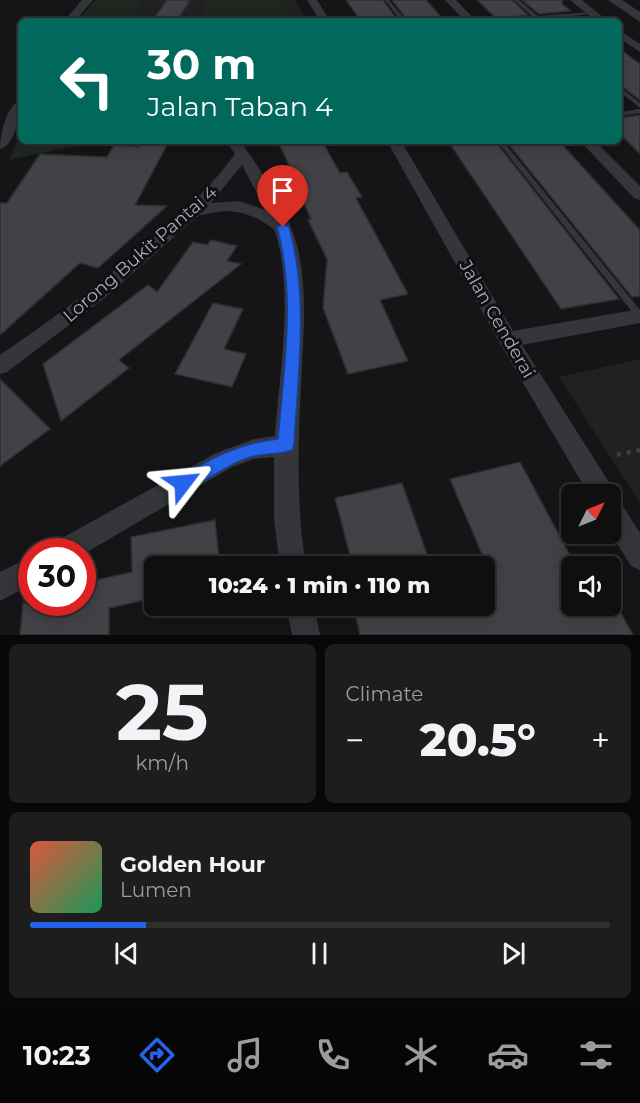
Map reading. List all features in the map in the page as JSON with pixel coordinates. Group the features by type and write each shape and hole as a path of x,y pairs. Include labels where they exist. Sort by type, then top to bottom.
{"street":[{"path":"72,18 88,0"},
{"path":"312,0 323,18"},
{"path":"450,0 468,18"},
{"path":"575,0 599,18"},
{"path":"614,0 640,18"},
{"path":"622,36 640,49"},
{"path":"0,145 18,110"},
{"name":"Jalan Cenderai","path":"396,144 508,340 596,484"},
{"path":"590,144 640,195"},
{"path":"238,148 283,227 290,251 294,326 286,445 288,540 291,556"},
{"name":"Lorong Bukit Pantai 4","path":"0,366 93,300 193,212 226,179 238,148"},
{"path":"193,212 218,205 241,206 263,213 283,227"},
{"path":"508,340 640,316"},
{"path":"87,538 224,460 254,449 286,445"},
{"path":"621,526 640,557"},
{"path":"0,587 18,577"},
{"path":"302,616 306,635"}],"lane":[{"path":"387,0 402,18"},
{"path":"516,0 537,18"},
{"path":"554,18 592,13"},
{"path":"622,91 640,106"},
{"path":"622,114 640,111"},
{"path":"502,144 640,316"}],"path":[{"path":"617,455 640,450"}],"shaded area":[{"path":"96,0 144,0 135,18 79,18"},
{"path":"144,0 295,0 304,18 135,18"},
{"path":"203,0 284,0 290,18 204,18"},
{"path":"18,139 18,144 85,144 9,160"},
{"path":"640,359 640,503 559,377"}],"building":[{"path":"167,0 190,0 179,18 154,18"},
{"path":"346,0 383,0 396,18 359,18"},
{"path":"392,0 426,0 442,18 406,18"},
{"path":"477,0 512,0 528,15 505,18 496,18"},
{"path":"522,0 562,0 562,4 571,11 539,14"},
{"path":"622,50 640,64 640,100 622,86"},
{"path":"640,115 640,154 622,136 622,118"},
{"path":"142,144 167,144 135,205 167,206 98,268 80,263 0,335 0,203 7,203 40,154 107,157 114,145 140,147"},
{"path":"324,144 340,173 347,172 362,197 356,198 408,294 380,300 408,361 348,374 323,308 327,259 308,220 311,219 280,146"},
{"path":"450,144 497,144 619,299 561,309"},
{"path":"508,144 562,144 640,230 640,296 632,297"},
{"path":"211,240 237,246 227,261 241,264 119,360 129,368 61,421 43,364 148,285 157,292 193,242 207,245"},
{"path":"213,303 243,309 224,349 246,354 232,387 175,374"},
{"path":"0,379 50,429 0,466"},
{"path":"520,462 561,538 561,544 564,544 570,556 561,556 561,616 621,616 621,613 633,635 360,635 356,616 495,616 495,556 483,556 450,479"},
{"path":"402,483 428,556 350,556 335,498"},
{"path":"215,520 219,556 144,556 144,600 109,608 109,635 20,635 22,616 96,616 96,580 132,572 131,537"}],"route":[{"path":"183,483 224,460 254,449 286,445 294,326 290,251 283,227"}]}
